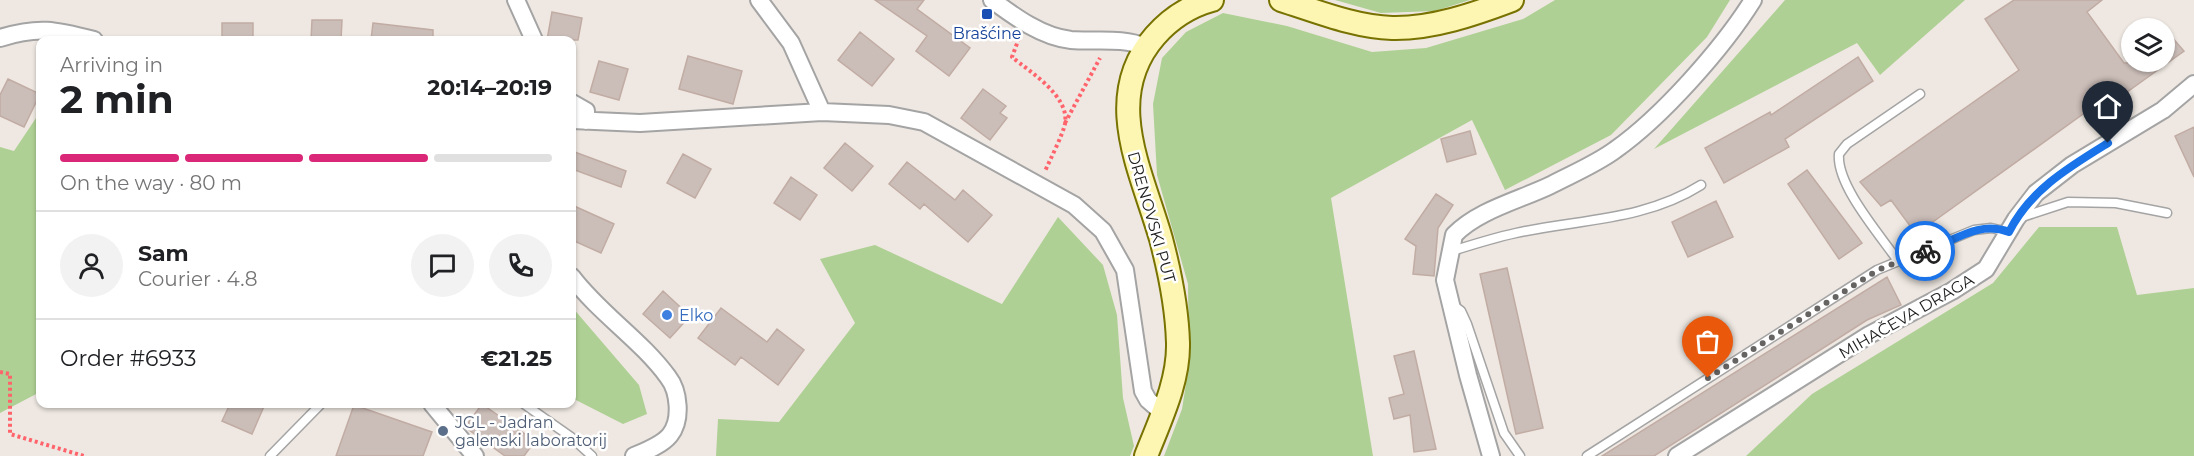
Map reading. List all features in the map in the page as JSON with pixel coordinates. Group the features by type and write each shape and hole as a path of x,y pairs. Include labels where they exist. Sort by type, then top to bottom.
{"main road":[{"path":"1146,47 1171,21 1212,0"},
{"path":"1281,0 1368,25 1392,28 1433,23 1512,0"},
{"name":"DRENOVSKI PUT","path":"1146,47 1128,92 1127,114 1131,145 1161,239 1175,306 1178,361 1163,413 1146,456"}],"street":[{"path":"516,0 532,36"},
{"path":"759,0 791,43 822,112"},
{"path":"992,0 1023,21 1058,37 1136,43 1146,47"},
{"path":"1491,456 1445,280 1449,252 1455,235 1462,227 1550,186 1614,151 1650,123 1688,81 1753,0"},
{"path":"0,38 27,30 44,29 76,36"},
{"name":"MIHAČEVA DRAGA","path":"1677,456 1869,335 1952,291 1986,269 2012,225 2036,193 2072,165 2163,110 2194,84"},
{"path":"576,105 586,111 579,121"},
{"path":"579,121 662,122 822,112 896,115 924,122 1085,213 1111,241 1125,270 1136,330 1140,379 1148,400 1163,413"},
{"path":"576,282 590,300 670,379 677,400 676,421 670,435 652,448 634,456"},
{"path":"435,408 475,456"}],"lane":[{"path":"1898,261 1848,188 1841,172 1839,154 1847,144 1920,94"},
{"path":"1449,252 1516,233 1653,209 1679,199 1701,185"},
{"path":"1587,456 1828,301 1878,270 1898,261 1974,230 2000,229 2068,202 2116,203 2168,213"},
{"path":"1451,303 1464,317 1504,433 1520,456"},
{"path":"270,456 317,408"},
{"path":"530,408 571,437 592,456"}],"path":[{"path":"1020,33 1012,57 1056,95 1061,103 1065,124"},
{"path":"1048,164 1065,124 1109,41"},
{"path":"0,372 10,374 10,434 84,456"}],"green space":[{"path":"1335,0 1470,0 1435,11 1381,13"},
{"path":"1555,0 1730,0 1707,37 1611,135 1505,190 1472,120 1331,198 1373,456 1164,456 1182,409 1189,365 1188,284 1157,175 1153,104 1162,58 1186,32 1223,13 1287,26 1372,52 1426,48 1523,19"},
{"path":"1785,0 1965,0 1880,75 1857,43 1654,149"},
{"path":"36,118 36,394 0,413 0,147 14,151"},
{"path":"1058,217 1103,265 1117,315 1123,398 1134,446 1130,456 716,456 718,419 779,422 855,323 820,259 875,245 1002,304"},
{"path":"2039,227 2117,227 2137,295 2194,288 2194,456 1746,456 1812,394 1993,283"},
{"path":"576,312 639,385 647,414 623,424 576,400"}],"building":[{"path":"875,0 924,0 917,9 970,48 949,76 916,51 927,36"},
{"path":"2014,0 2102,0 2087,12 2121,59 2121,72 2155,72 2109,105 2104,99 1916,234 1891,200 1881,206 1860,182 2019,70 1985,19"},
{"path":"552,12 582,18 578,40 576,36 548,36"},
{"path":"312,20 342,20 341,36 311,36"},
{"path":"222,23 253,23 253,36 222,36"},
{"path":"373,23 433,30 433,36 371,36"},
{"path":"860,32 894,59 872,86 838,60"},
{"path":"2175,41 2184,51 2175,57"},
{"path":"688,56 742,71 733,104 679,89"},
{"path":"1858,57 1873,81 1785,139 1789,147 1724,183 1705,148 1770,112 1771,115"},
{"path":"599,61 628,69 619,100 590,92"},
{"path":"8,79 36,92 36,102 24,127 0,116 0,95"},
{"path":"983,89 1006,106 1000,113 1007,118 990,140 961,118"},
{"path":"2194,127 2194,177 2175,136"},
{"path":"1470,131 1476,154 1447,162 1441,139"},
{"path":"845,143 873,166 852,191 824,168"},
{"path":"576,152 626,171 621,187 576,170"},
{"path":"683,154 711,169 695,198 667,183"},
{"path":"907,162 955,200 963,190 992,215 968,242 924,204 920,209 889,184"},
{"path":"1807,170 1862,243 1839,259 1788,184"},
{"path":"791,177 817,195 800,220 774,203"},
{"path":"1436,194 1453,205 1438,228 1434,276 1413,274 1416,246 1405,239"},
{"path":"1716,201 1733,237 1688,257 1672,222"},
{"path":"576,207 614,224 601,253 576,242"},
{"path":"1507,268 1543,428 1516,434 1480,274"},
{"path":"1887,277 1901,305 1867,320 1654,456 1602,456"},
{"name":"Elko","path":"663,291 690,316 670,338 643,314"},
{"path":"721,308 767,342 777,329 804,350 778,385 741,357 735,365 698,338"},
{"path":"1414,351 1436,449 1414,452 1410,415 1394,419 1389,398 1404,394 1394,356"},
{"path":"228,408 263,408 252,434 222,421"},
{"path":"353,408 363,408 432,432 423,456 336,456"},
{"path":"479,408 488,408 535,441 524,456 505,456 465,427"}],"way so far":[{"path":"1708,378 1878,270 1925,251"}],"place":[{"name":"Brašćine","path":"987,14"},
{"name":"Elko","path":"667,315"},
{"name":"JGL - Jadran galenski laboratorij","path":"443,431"}],"route":[{"path":"1925,251 1981,228 2009,232 2036,193 2072,165 2108,143"}]}
